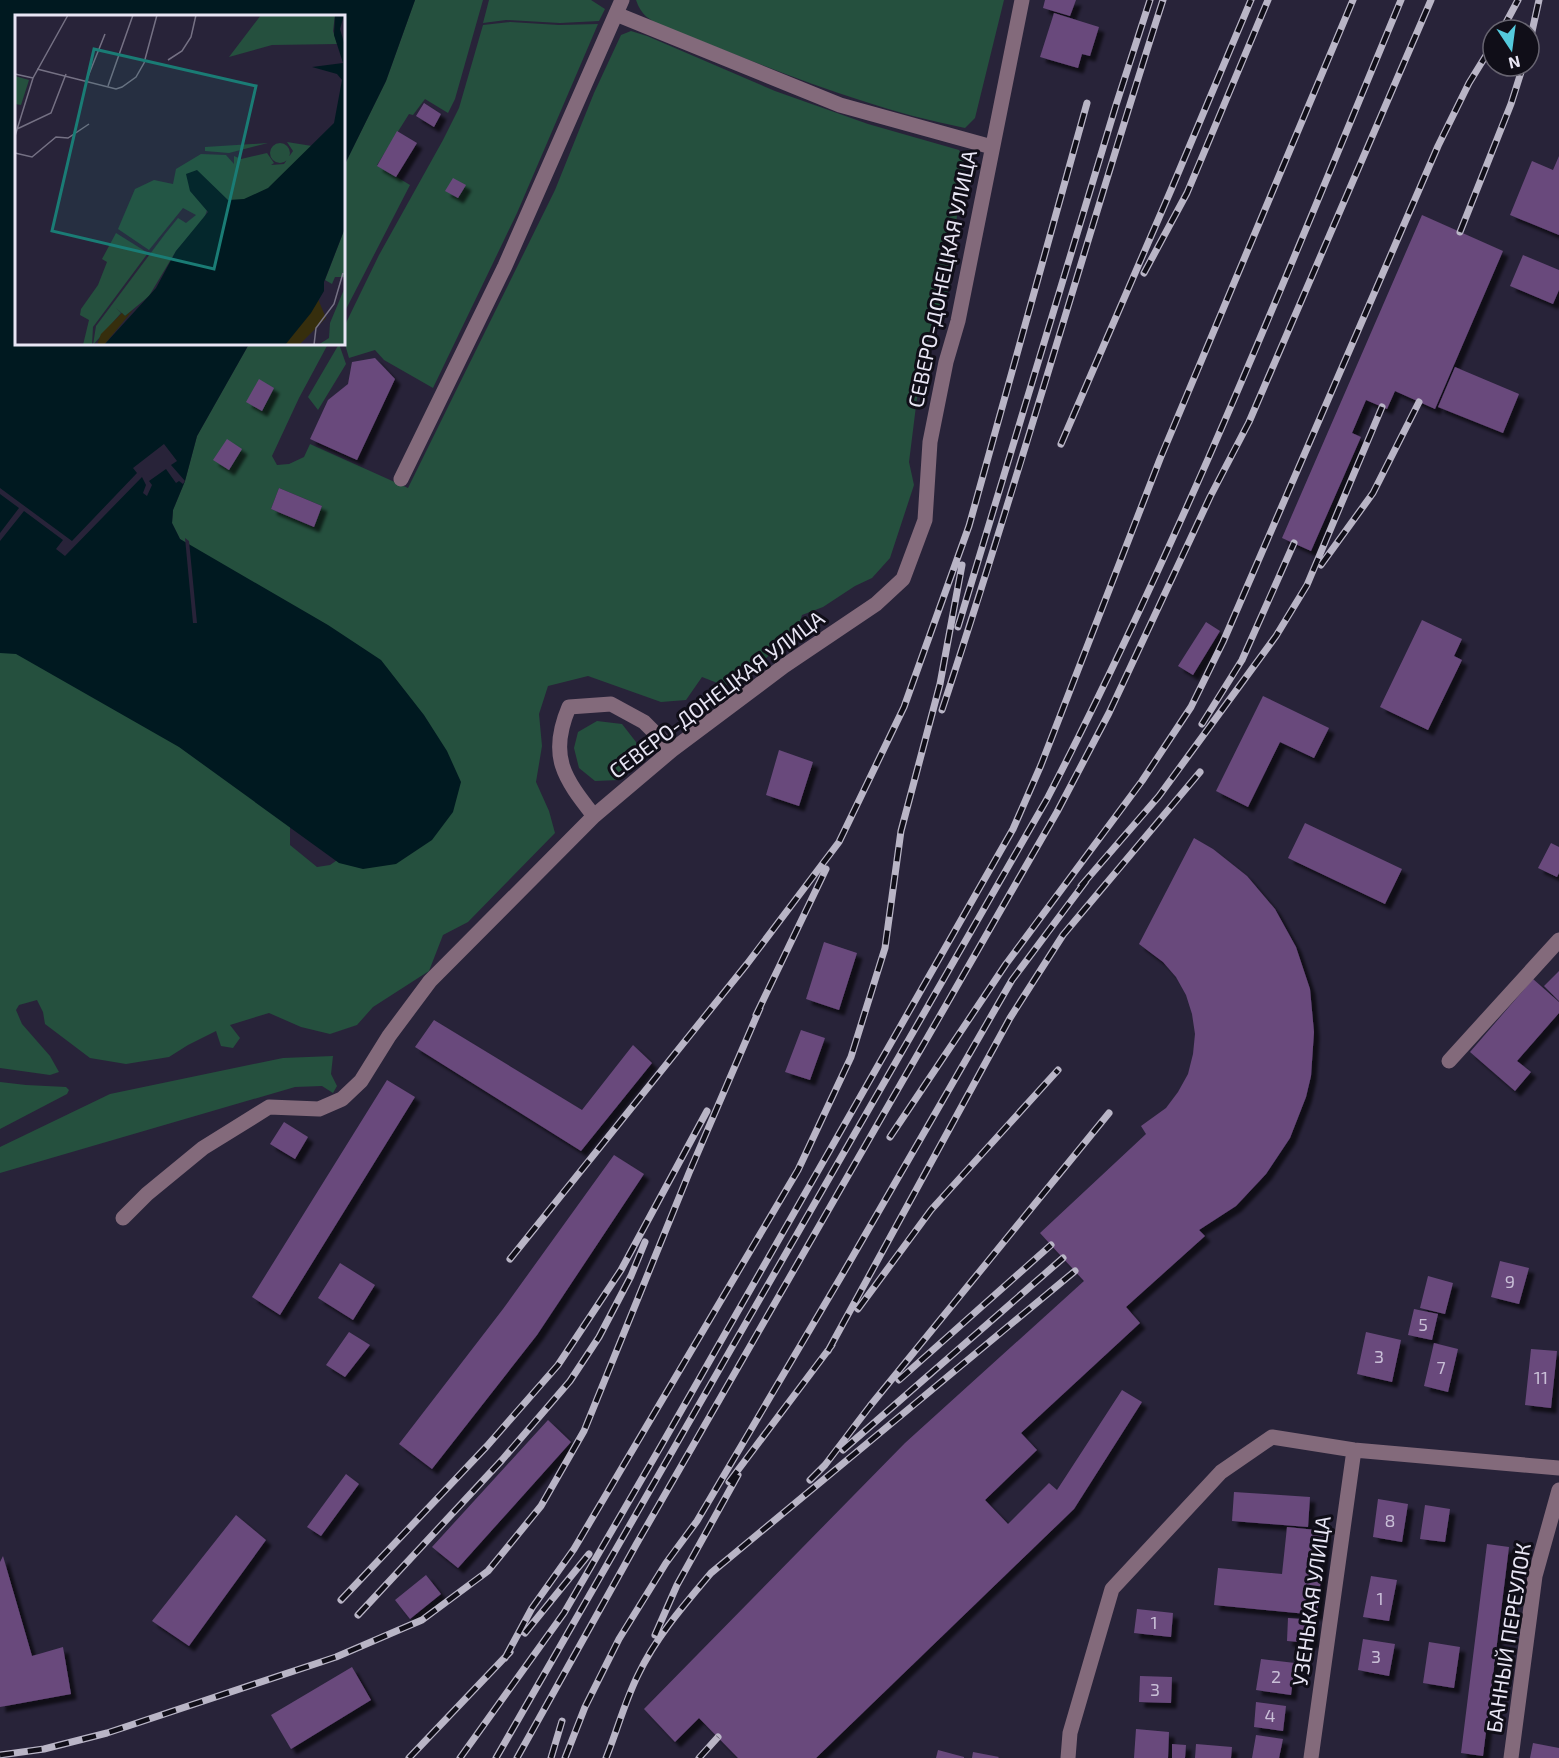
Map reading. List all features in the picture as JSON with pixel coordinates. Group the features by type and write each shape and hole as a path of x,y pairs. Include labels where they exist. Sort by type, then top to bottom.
{"street":[{"name":"СЕВЕРО-ДОНЕЦКАЯ УЛИЦА","path":"123,1218 147,1194 202,1148 269,1107 319,1109 342,1099 361,1081 389,1036 430,981 594,816 672,750 784,666 876,604 903,579 925,520 930,442 946,362 958,321 1022,0"},
{"path":"401,478 505,266 619,7 840,105 992,147"},
{"path":"594,816 569,784 559,756 561,727 569,707 611,704 644,722 672,750"},
{"path":"1449,1061 1559,940"},
{"path":"1068,1758 1070,1733 1112,1589 1221,1472 1272,1437 1354,1450 1559,1468"},
{"name":"УЗЕНЬКАЯ УЛИЦА","path":"1311,1758 1354,1450"},
{"name":"БАННЫЙ ПЕРЕУЛОК","path":"1511,1758 1536,1576 1559,1490"}],"green space":[{"path":"415,0 483,0 455,99 448,113 425,99 413,115 409,114 377,165 410,185 345,311 345,164 386,81"},
{"path":"489,0 591,0 605,9 599,21 560,23 506,20 483,23"},
{"path":"636,0 1004,0 975,118 965,128 888,109 812,84 654,22 643,13"},
{"path":"510,22 559,25 598,24 517,213 433,388 384,360 375,350 349,358 345,344 345,325 379,255 459,108 483,25"},
{"path":"631,31 775,91 868,124 959,150 965,162 964,187 957,215 951,284 926,346 928,372 917,398 909,462 914,485 890,558 872,578 823,607 802,615 798,628 762,662 746,669 736,686 720,684 702,677 686,700 661,702 588,676 548,686 539,714 542,746 536,782 549,811 555,833 468,922 443,935 429,971 373,1007 357,1025 330,1034 301,1027 269,1013 230,1025 240,1038 233,1048 221,1046 216,1031 169,1057 126,1064 90,1058 45,1024 43,1012 37,1000 19,1005 16,1010 22,1024 50,1056 59,1072 50,1075 0,1068 0,646 112,699 290,825 290,845 317,867 330,865 346,854 245,590 180,539 172,523 173,510 185,481 197,436 248,345 327,345 272,456 277,465 289,464 304,457 310,444 408,488 555,190 594,93 621,35","holes":["279,488 322,506 314,527 271,509"]},
{"path":"339,345 346,364 318,410 308,397"},
{"path":"597,721 622,724 636,742 636,764 619,780 595,781 579,768 574,748 578,732"},
{"path":"333,1056 331,1074 337,1086 333,1093 322,1086 295,1087 0,1173 0,1147 110,1094 283,1058"},
{"path":"0,1082 66,1087 69,1090 67,1094 0,1129"}],"water":[{"path":"0,0 415,0 386,81 345,164 345,15 15,15 15,345 248,345 197,436 185,481 173,510 172,523 180,539 328,625 381,660 424,715 447,751 461,782 453,812 432,840 396,864 363,869 339,863 179,747 16,654 0,653"}],"pier":[{"path":"164,444 177,461 171,465 185,481 183,484 179,481 176,483 166,469 149,481 152,485 147,496 143,493 146,485 142,477 65,556 56,549 63,540 24,511 0,541 0,533 19,508 0,494 0,488 72,541 137,473 133,468"},
{"path":"185,538 189,541 197,623 193,623"}],"building":[{"path":"1045,0 1076,0 1070,16 1043,8"},
{"path":"1054,13 1099,27 1090,56 1082,54 1078,68 1040,57"},
{"path":"424,103 441,114 434,127 416,116"},
{"path":"397,131 417,143 396,177 377,166"},
{"path":"1559,156 1559,235 1510,215 1532,161 1553,170"},
{"path":"453,178 466,185 458,198 445,191"},
{"path":"1422,215 1503,251 1435,409 1395,391 1387,409 1366,400 1352,433 1361,437 1311,551 1282,538"},
{"path":"1523,255 1559,270 1559,290 1553,304 1510,286"},
{"path":"375,358 395,379 357,460 310,439 328,400 348,384 352,362"},
{"path":"1455,367 1519,394 1503,433 1438,407"},
{"path":"259,379 274,388 262,411 246,402"},
{"path":"227,439 242,449 229,470 213,460"},
{"path":"279,488 322,506 314,527 271,509"},
{"path":"1422,620 1462,639 1454,656 1462,660 1428,730 1380,707"},
{"path":"1206,622 1220,631 1193,675 1178,666"},
{"path":"1263,696 1329,728 1314,758 1280,742 1248,807 1216,791"},
{"path":"779,750 813,762 799,806 766,795"},
{"path":"1305,823 1402,869 1385,904 1288,858"},
{"path":"1194,838 1213,849 1247,876 1275,909 1296,947 1310,989 1314,1032 1311,1076 1306,1097 1290,1138 1266,1174 1236,1206 1199,1230 1205,1236 1126,1307 1140,1323 1021,1433 1037,1450 985,1500 1008,1524 1049,1483 1057,1490 1122,1390 1142,1402 1074,1509 816,1758 738,1758 699,1718 675,1742 644,1709 905,1443 1084,1281 1040,1233 1146,1134 1141,1126 1166,1108 1188,1074 1195,1034 1186,995 1176,977 1163,962 1139,944"},
{"path":"1551,843 1559,847 1557,877 1538,868"},
{"path":"824,942 857,953 839,1010 806,999"},
{"path":"1559,971 1559,1001 1544,986"},
{"path":"1533,979 1559,1002 1559,1013 1517,1061 1531,1072 1515,1091 1470,1052"},
{"path":"434,1020 582,1110 633,1045 652,1063 581,1151 415,1047"},
{"path":"801,1030 825,1038 810,1080 785,1072"},
{"path":"387,1080 415,1097 280,1315 252,1297"},
{"path":"284,1122 308,1137 295,1159 270,1144"},
{"path":"614,1155 644,1174 537,1335 432,1469 399,1444 503,1309"},
{"path":"1500,1261 1529,1268 1519,1304 1491,1297"},
{"path":"340,1263 375,1285 353,1320 318,1298"},
{"path":"1428,1276 1453,1283 1445,1314 1420,1308"},
{"path":"1414,1309 1438,1314 1432,1340 1408,1335"},
{"path":"349,1332 370,1345 345,1377 326,1365"},
{"path":"1366,1332 1401,1340 1392,1382 1357,1374"},
{"path":"1434,1343 1458,1349 1448,1392 1424,1386"},
{"path":"1531,1349 1557,1351 1551,1408 1525,1405"},
{"path":"548,1420 571,1442 458,1568 432,1547"},
{"path":"346,1474 359,1484 321,1536 307,1527"},
{"path":"1234,1492 1310,1497 1308,1527 1232,1521"},
{"path":"1378,1499 1408,1504 1402,1542 1373,1537"},
{"path":"1425,1505 1450,1509 1445,1542 1420,1539"},
{"path":"236,1515 266,1540 189,1646 152,1621"},
{"path":"1287,1527 1326,1531 1317,1615 1214,1605 1218,1568 1282,1574"},
{"path":"1487,1544 1509,1547 1483,1756 1461,1753"},
{"path":"3,1556 32,1656 63,1647 71,1694 0,1707 0,1562"},
{"path":"426,1575 441,1594 410,1619 395,1600"},
{"path":"1371,1576 1397,1580 1389,1621 1363,1617"},
{"path":"1137,1609 1173,1613 1171,1637 1134,1633"},
{"path":"1288,1618 1314,1620 1313,1643 1287,1641"},
{"path":"1363,1639 1395,1644 1389,1676 1358,1670"},
{"path":"1429,1642 1460,1647 1454,1688 1423,1683"},
{"path":"1261,1659 1295,1663 1291,1695 1256,1690"},
{"path":"352,1667 371,1700 291,1749 271,1715"},
{"path":"1140,1676 1172,1677 1171,1703 1139,1702"},
{"path":"1256,1702 1286,1706 1283,1731 1254,1727"},
{"path":"1136,1729 1169,1732 1168,1758 1134,1758"},
{"path":"1256,1735 1283,1739 1279,1758 1252,1758"},
{"path":"1533,1743 1559,1748 1559,1758 1530,1758"},
{"path":"1172,1744 1186,1745 1185,1758 1172,1758"},
{"path":"1196,1744 1232,1747 1231,1758 1195,1758"},
{"path":"938,1750 964,1757 964,1758 936,1758"},
{"path":"973,1752 999,1757 972,1758"}],"railway":[{"path":"958,627 1150,0"},
{"path":"942,710 999,533 1163,0"},
{"path":"1061,444 1251,0"},
{"path":"1144,273 1187,193 1268,0"},
{"path":"460,1758 564,1613 1013,829 1041,765 1160,459 1353,0"},
{"path":"496,1758 1047,799 1143,603 1188,503 1275,303 1401,0"},
{"path":"517,1758 637,1543 1057,812 1109,713 1210,497 1249,422 1431,0"},
{"path":"1508,18 1518,0"},
{"path":"1535,18 1539,0"},
{"path":"890,1137 1006,964 1142,781 1191,707 1223,642 1438,146 1481,64"},
{"path":"1460,232 1519,78"},
{"path":"510,1259 747,964 839,842 904,707 969,526 1087,103"},
{"path":"1321,565 1373,493 1419,402"},
{"path":"1081,886 1159,796 1276,636 1307,585 1382,407"},
{"path":"1202,724 1242,660 1294,543"},
{"path":"505,1658 532,1608 574,1549 798,1170 851,1057 885,948 901,831 940,684 962,565"},
{"path":"828,1351 1010,1018 1063,935 1200,772"},
{"path":"756,1015 826,869"},
{"path":"565,1758 585,1707 619,1639 666,1563 697,1521 1012,980 1086,881"},
{"path":"0,1755 44,1749 107,1733 336,1657 422,1620 488,1571 541,1506 584,1431 689,1173 760,1008"},
{"path":"858,1309 931,1210 1058,1070"},
{"path":"341,1600 487,1446 558,1365 621,1270 707,1111"},
{"path":"810,1480 825,1465 870,1406 1109,1113"},
{"path":"358,1615 502,1460 570,1381 599,1337 631,1276 645,1242"},
{"path":"899,1380 1051,1245"},
{"path":"843,1450 1063,1258"},
{"path":"606,1758 629,1695 645,1661 671,1622 711,1573 1075,1271"},
{"path":"729,1482 832,1345"},
{"path":"655,1635 677,1585 738,1475"},
{"path":"525,1633 589,1554"},
{"path":"409,1758 510,1652"},
{"path":"551,1758 562,1721"},
{"path":"699,1758 718,1737"}]}
